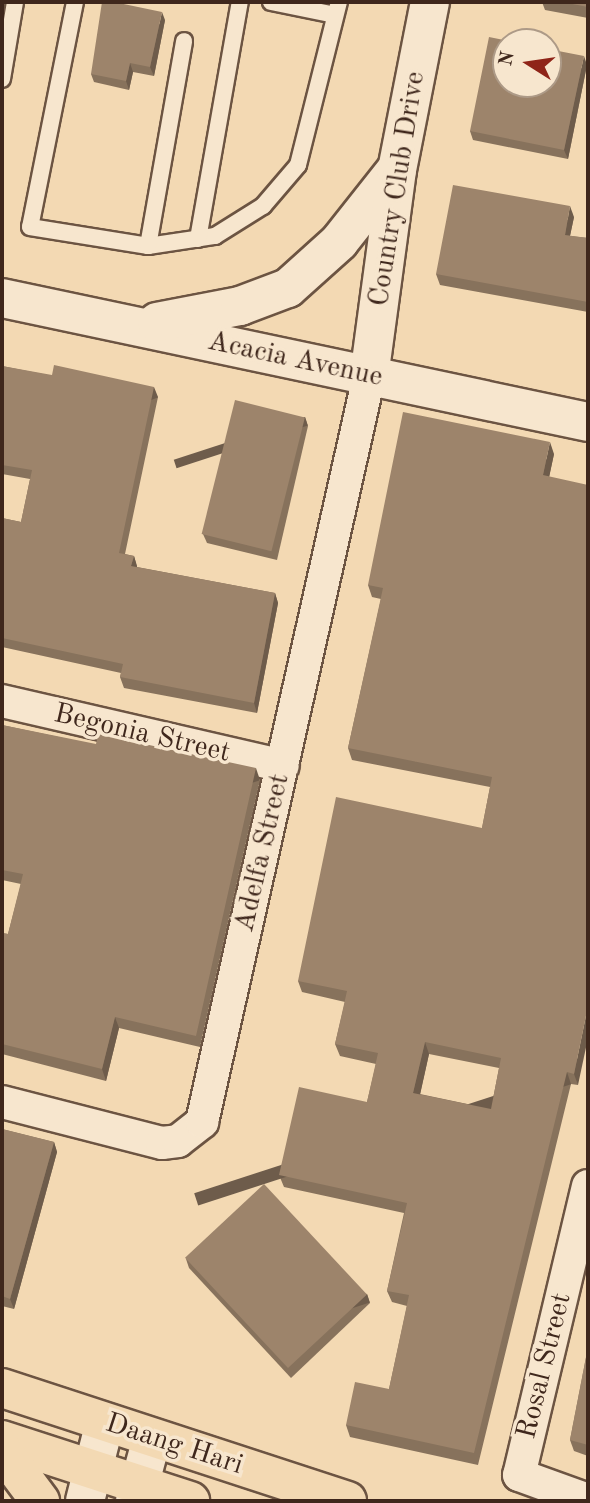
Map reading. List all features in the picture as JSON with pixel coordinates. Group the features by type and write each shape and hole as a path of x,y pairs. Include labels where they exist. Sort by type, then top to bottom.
{"main road":[{"name":"Daang Hari","path":"2,1388 347,1501"},
{"name":"Daang Hari","path":"2,1440 89,1486 190,1501"},
{"path":"2,1450 40,1501"}],"street":[{"name":"Country Club Drive","path":"369,377 397,170 430,2"},
{"path":"134,326 240,306 288,288 339,242 397,170"},
{"name":"Acacia Avenue","path":"2,298 588,422"},
{"name":"Adelfa Street","path":"2,1102 162,1143 178,1141 202,1122 369,377"},
{"name":"Begonia Street","path":"2,701 283,766"},
{"name":"Rosal Street","path":"588,1186 519,1475 588,1500"},
{"path":"89,1486 105,1422"},
{"path":"136,1493 152,1438"}],"lane":[{"path":"2,74 15,2"},
{"path":"75,2 30,228 148,246 215,236 262,206 298,165 337,8 271,2"},
{"path":"198,239 240,2"},
{"path":"148,246 184,41"}],"building":[{"path":"102,2 162,12 150,67 130,63 126,81 91,74"},
{"path":"562,2 588,2 588,7"},
{"path":"489,37 492,38 492,98 562,98 562,52 584,56 564,150 470,131"},
{"path":"453,185 570,206 565,235 588,238 588,302 436,274"},
{"path":"54,365 154,387 119,553 134,556 131,566 275,593 254,703 120,677 123,664 2,638 2,518 21,522 32,470 2,465 2,366 52,375"},
{"path":"235,400 305,417 271,551 202,534"},
{"path":"403,412 550,442 543,475 588,485 588,1006 574,1074 567,1072 474,1453 346,1425 355,1382 389,1389 409,1295 387,1291 407,1203 279,1175 299,1087 367,1102 378,1053 335,1044 347,991 298,981 336,797 482,828 492,777 348,748 383,588 368,585","holes":["425,1042 501,1058 491,1109 413,1093"]},
{"path":"2,725 96,744 98,734 256,768 196,1036 115,1017 102,1069 2,1044 2,933 8,934 23,874 2,870"},
{"path":"2,1129 54,1142 10,1299 2,1296"},
{"path":"264,1184 367,1294 288,1368 185,1258"},
{"path":"588,1347 588,1445 570,1440"}]}
